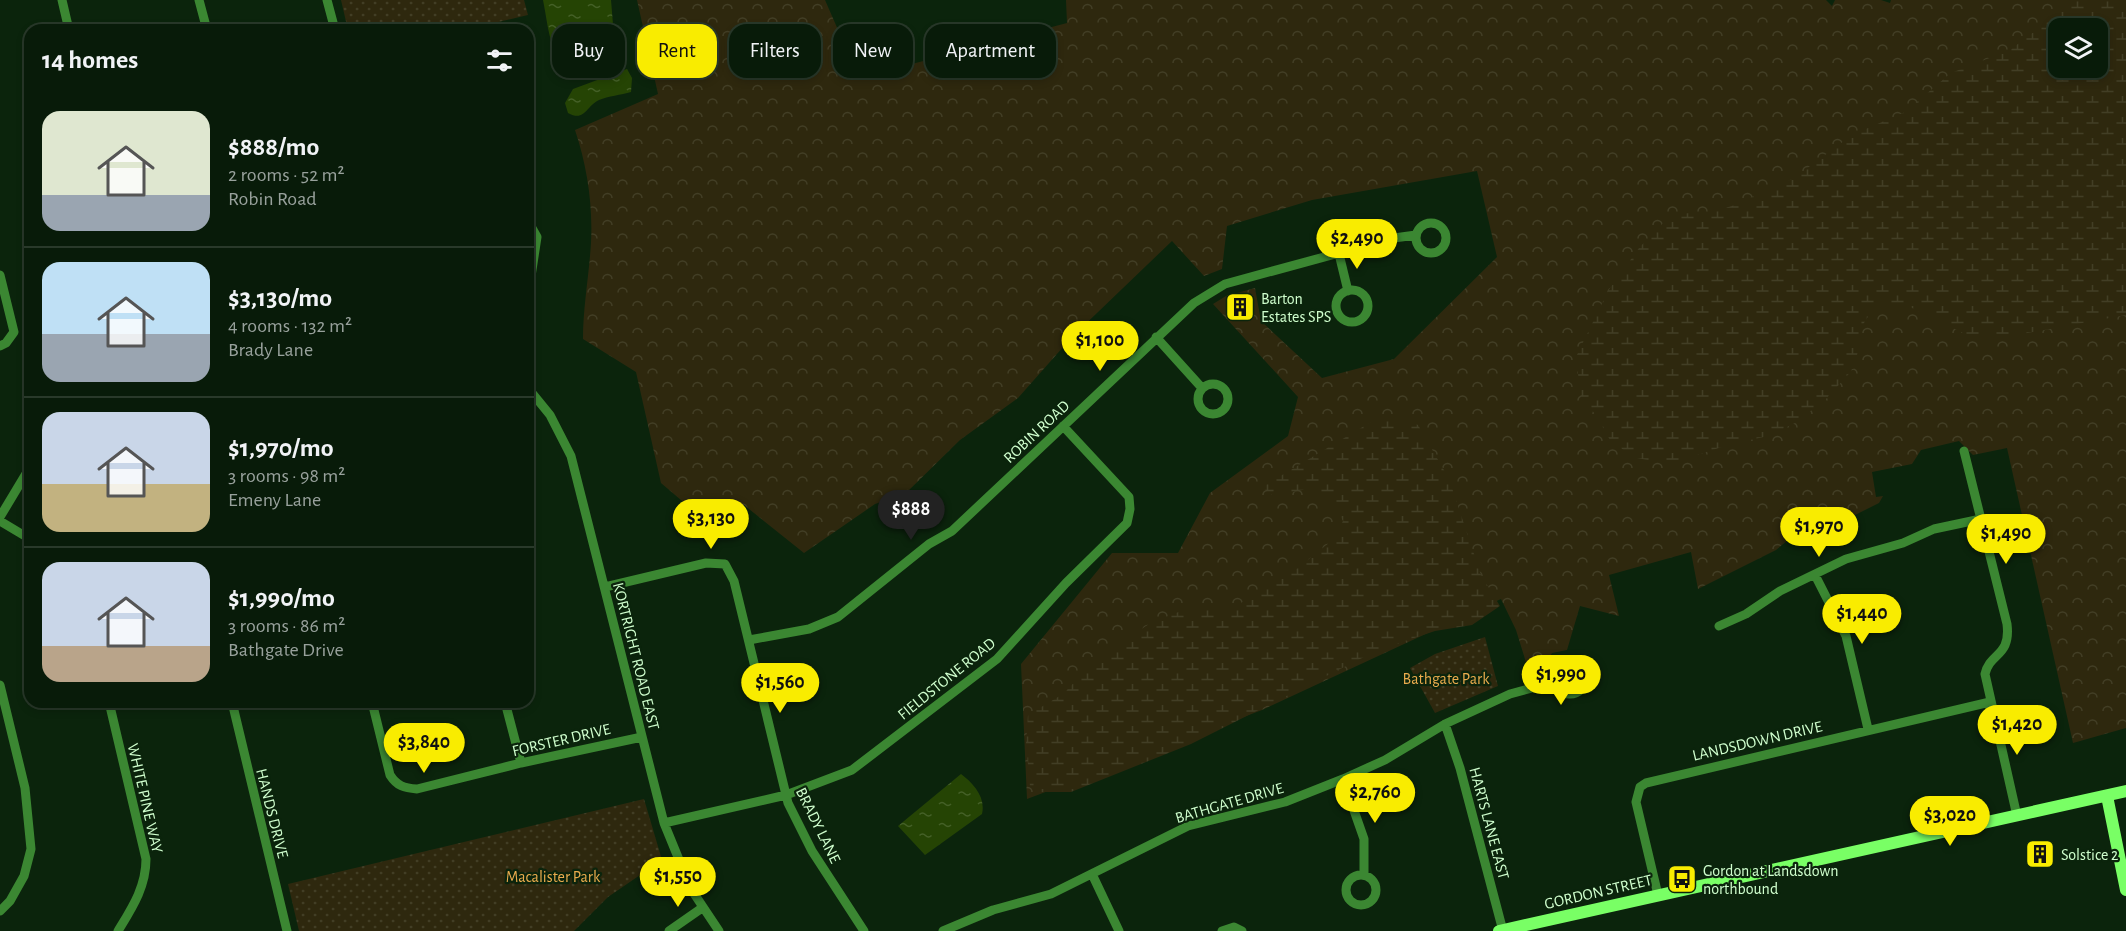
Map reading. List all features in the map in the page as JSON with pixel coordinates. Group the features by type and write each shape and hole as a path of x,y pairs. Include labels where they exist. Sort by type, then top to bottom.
{"main road":[{"name":"GORDON STREET","path":"1502,931 2126,791"},
{"path":"2107,796 2126,890"}],"street":[{"path":"62,0 68,24"},
{"path":"199,0 205,24"},
{"path":"327,0 333,24"},
{"path":"534,231 537,237 534,257"},
{"name":"ROBIN ROAD","path":"749,640 809,629 838,617 929,544 952,531 1156,337 1194,303 1225,284 1394,238 1416,235"},
{"path":"1339,254 1348,291"},
{"path":"0,275 14,332 6,344 0,346"},
{"path":"1156,337 1202,388"},
{"name":"KORTRIGHT ROAD EAST","path":"534,395 550,415 572,456 664,823 679,866 702,908 719,931"},
{"name":"FIELDSTONE ROAD","path":"664,823 786,795 852,770 997,659 1066,583 1127,523 1130,509 1129,497 1063,426"},
{"path":"1964,451 2008,635 2001,654 1986,668 1984,674 2017,816"},
{"path":"24,477 0,519 24,535"},
{"path":"1719,626 1734,620 1780,591 1861,554 1903,543 1934,529 1981,519"},
{"name":"BRADY LANE","path":"605,587 706,563 725,564 734,581 786,795 812,850 864,931"},
{"path":"1815,575 1846,636 1868,729"},
{"name":"BATHGATE DRIVE","path":"943,931 993,910 1051,894 1188,826 1285,802 1343,779 1385,760 1445,724 1510,694 1554,682"},
{"path":"0,685 25,788 31,849 24,876 10,901 0,910"},
{"name":"LANDSDOWN DRIVE","path":"1658,895 1636,802 1640,787 1651,780 1990,702"},
{"name":"WHITE PINE WAY","path":"110,708 146,859 146,874 137,900 118,931"},
{"name":"HANDS DRIVE","path":"233,708 286,931"},
{"name":"FORSTER DRIVE","path":"373,708 390,775 396,783 405,788 417,789 521,763 642,737"},
{"path":"507,708 521,763"},
{"name":"HARTS LANE EAST","path":"1445,724 1460,768 1502,931"},
{"path":"1343,779 1363,833 1366,854 1364,875"},
{"path":"1092,874 1119,931"},
{"path":"669,931 702,908"},
{"path":"1222,931 1234,927 1242,931"}],"green space":[{"path":"341,0 524,0 528,15 490,24 347,24"},
{"path":"637,0 825,0 835,24 833,24 833,78 913,78 913,64 925,61 925,78 1056,78 1056,26 1067,23 1066,0 1826,0 1832,6 1835,0 1881,0 1890,3 1891,0 2126,0 2126,728 2073,743 2007,448 1973,455 1959,441 1921,450 1912,464 1872,472 1876,497 1883,496 1879,503 1847,519 1799,531 1776,550 1698,589 1691,552 1609,575 1619,616 1580,606 1567,650 1552,653 1544,666 1529,672 1516,630 1501,599 1262,710 1027,799 1021,664 1112,553 1178,553 1210,493 1288,436 1298,397 1213,304 1226,296 1255,288 1261,321 1322,378 1394,359 1497,257 1477,171 1312,200 1227,226 1222,269 1204,276 1172,241 1072,337 1018,398 960,440 905,494 875,504 804,553 744,505 688,506 661,483 636,372 583,339 591,243 591,214 586,171 575,130 658,94 654,78 717,78 717,24 642,24"},
{"path":"2076,0 2126,0 2126,315 2011,336 1967,335 1908,306 1881,306 1871,312 1862,326 1855,367 1826,399 1795,423 1768,436 1728,445 1669,464 1637,458 1610,440 1596,415 1581,398 1576,357 1608,291 1639,248 1667,219 1675,214 1710,212 1732,206 1794,178 1852,135 1905,112 1951,73 2010,50 2048,21 2048,78 2108,78 2108,18 2052,18"},
{"path":"1405,419 1418,425 1449,479 1481,575 1500,606 1472,625 1435,631 1378,650 1191,744 1071,792 1041,792 1030,786 1026,743 1028,715 1063,694 1095,661 1149,624 1186,609 1234,607 1290,574 1334,539 1343,521 1334,505 1307,489 1273,496 1262,487 1371,422"},
{"name":"Bathgate Park","path":"1485,637 1498,686 1435,713 1410,668 1435,654"},
{"name":"Macalister Park","path":"644,799 662,860 608,897 574,931 299,931 288,884"}],"water":[{"path":"543,0 611,0 613,24 552,24 552,44"},
{"path":"627,69 632,78 631,92 599,100 582,115 568,113 565,103 573,89 603,78 625,78"},
{"path":"961,774 974,786 980,796 982,814 925,855 898,826"}],"place":[{"name":"Barton Estates SPS","path":"1240,307"},
{"name":"Solstice 2","path":"2040,854"},
{"name":"Gordon at Landsdown northbound","path":"1682,879"}]}
